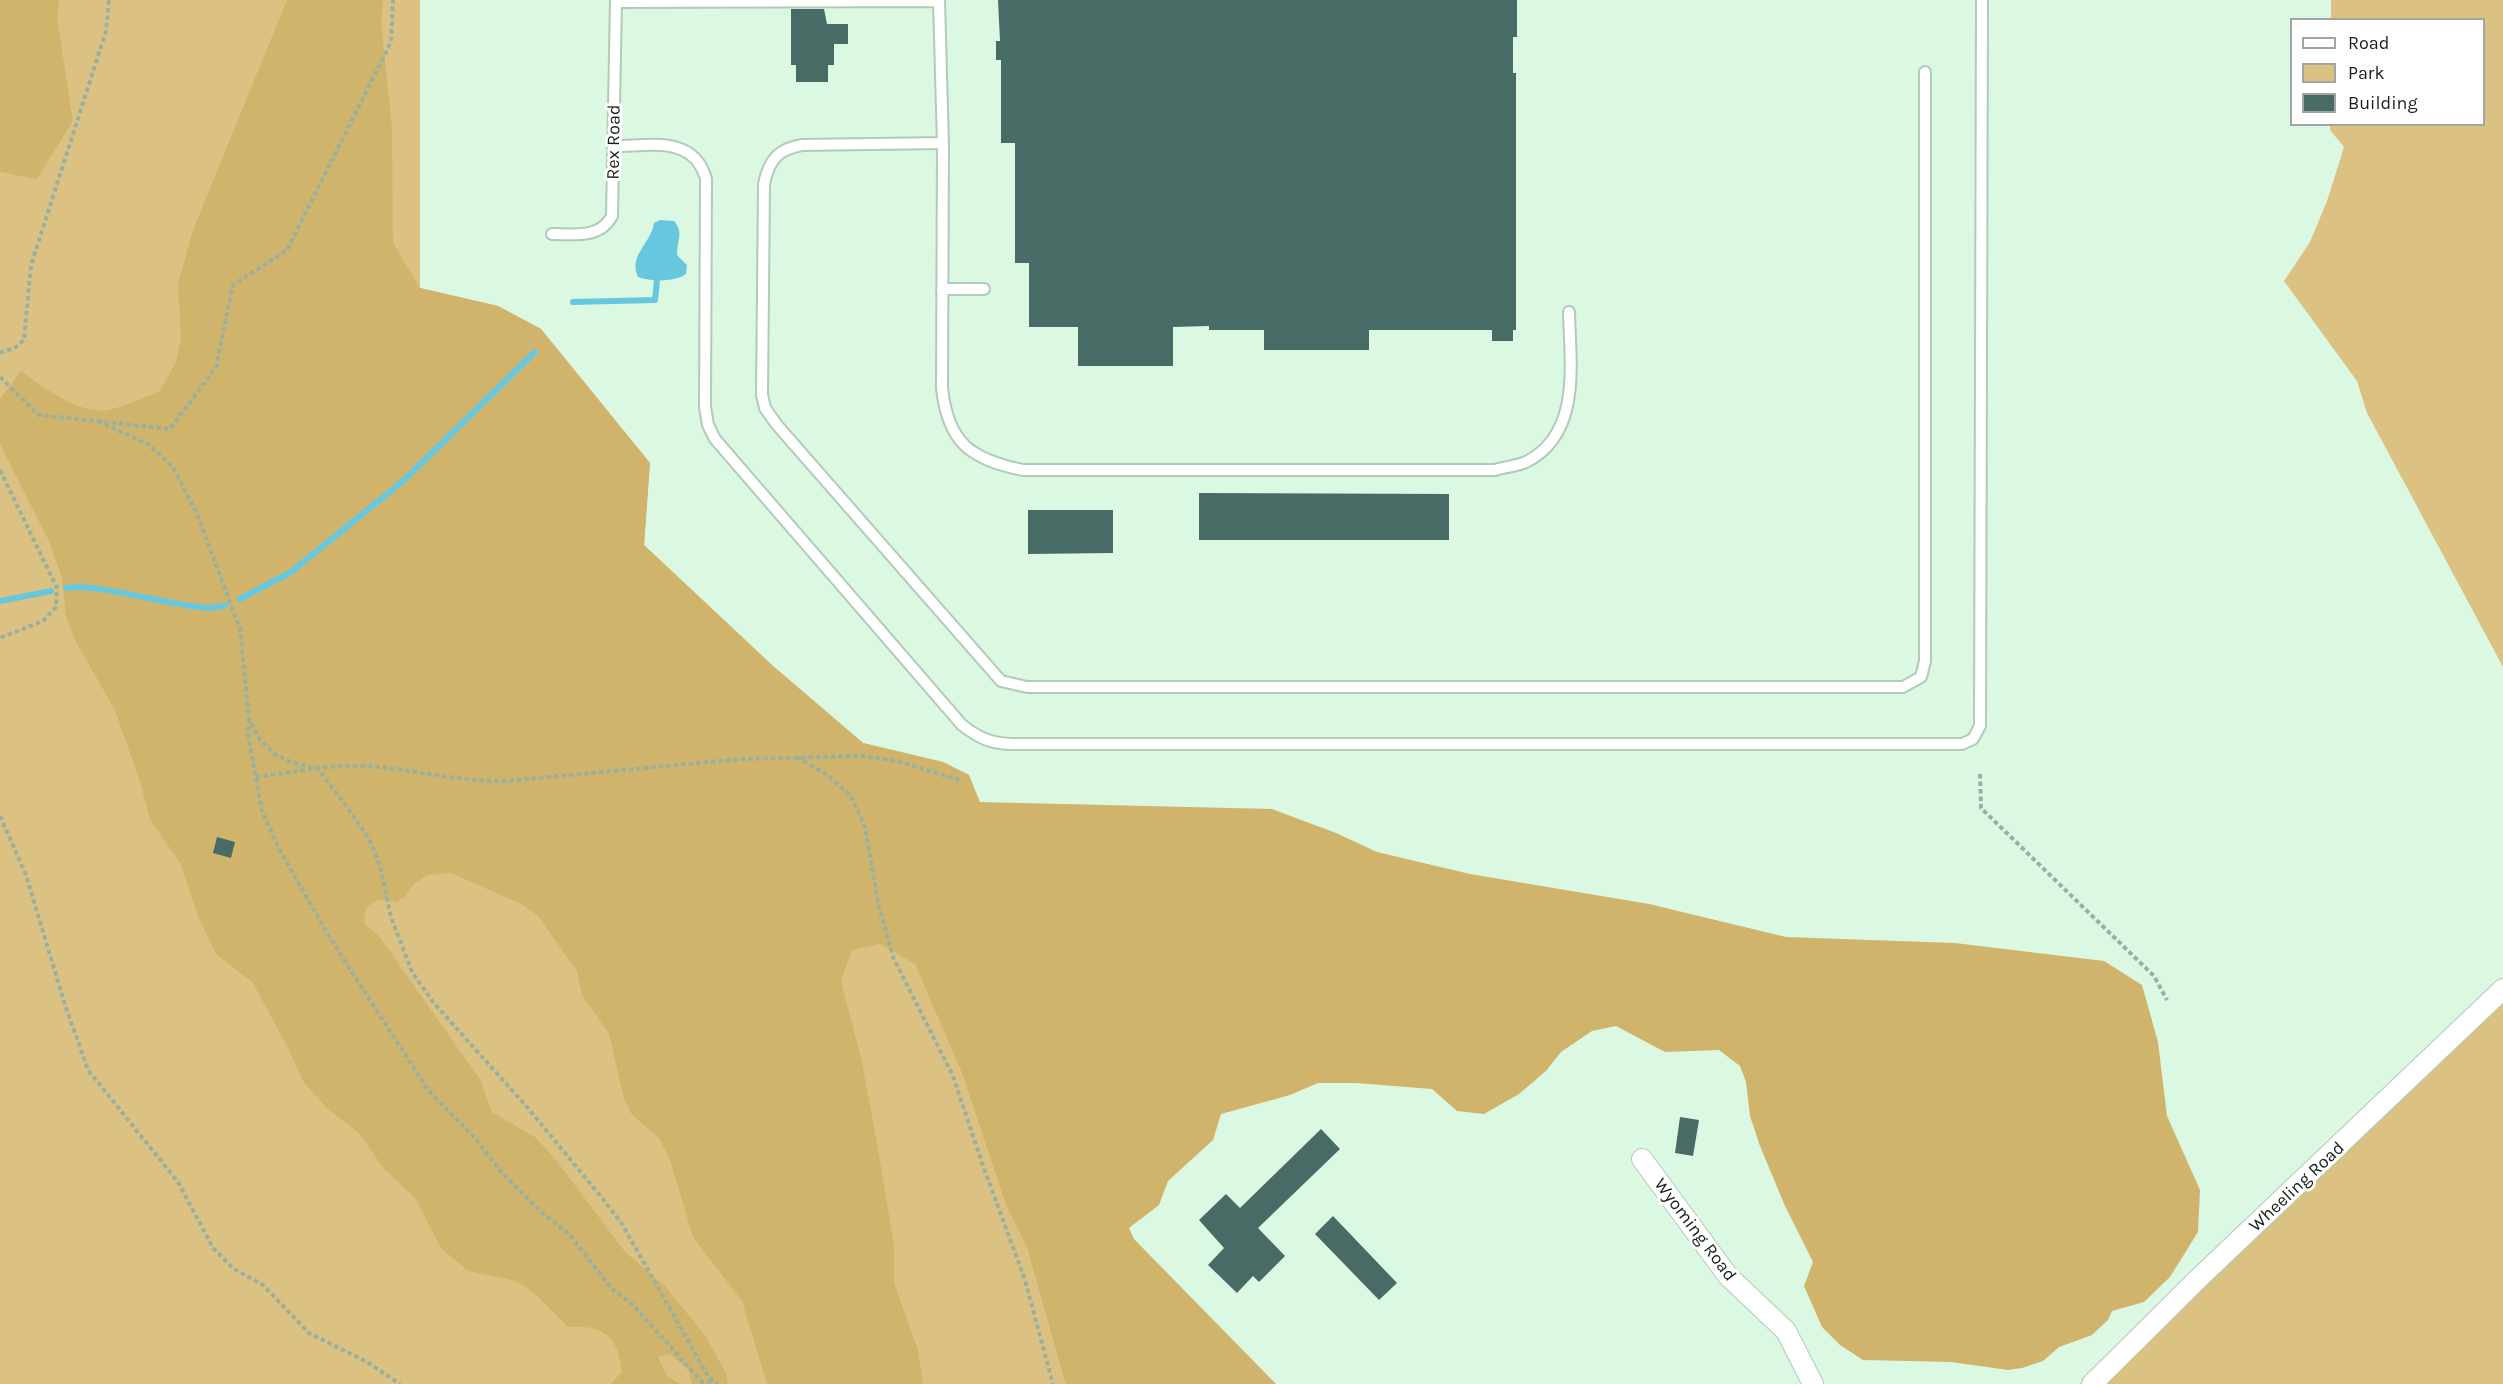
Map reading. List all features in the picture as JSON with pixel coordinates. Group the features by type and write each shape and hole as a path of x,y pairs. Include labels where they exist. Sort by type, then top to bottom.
{"street":[{"name":"Wheeling Road","path":"2091,1384 2200,1276 2503,989"},
{"name":"Wyoming Road","path":"1642,1159 1728,1276 1786,1331 1813,1384"}],"lane":[{"path":"616,1 939,0 944,412 954,434 972,453 993,464 1023,470 1495,470 1526,462 1556,434 1566,414 1570,398 1569,312"},
{"path":"614,146 680,148 692,153 702,165 706,179 705,407 708,425 716,439 962,725 978,738 991,743 1011,744 1968,743 1978,733 1980,726 1982,0"},
{"name":"Rex Road","path":"552,234 586,234 598,231 607,225 612,216 616,1"},
{"path":"942,143 802,146 786,148 775,156 767,168 764,184 762,395 765,408 777,425 1002,681 1027,687 1903,687 1921,677 1925,661 1925,72"},
{"path":"942,289 984,289"}],"path":[{"path":"0,353 16,347 24,340 31,265 106,31 109,0"},
{"path":"0,377 39,415 170,429 216,367 233,285 287,250 391,42 393,0"},
{"path":"98,422 149,444 173,467 184,487 240,628 249,719 248,734 262,811 279,849 330,938 428,1090 475,1138 501,1172 539,1210 570,1235 611,1288 632,1304 701,1383 716,1382"},
{"path":"0,470 57,588 56,608 43,621 0,638"},
{"path":"249,719 260,740 276,755 292,763 318,769 330,782 369,839 380,866 400,946 412,972 433,1002 527,1107 622,1224 708,1376 716,1382"},
{"path":"256,777 365,766 472,782 506,781 796,756 863,756 897,761 963,781"},
{"path":"796,756 826,774 851,796 865,827 878,902 894,957 953,1076 1024,1277 1053,1384"},
{"path":"1980,774 1981,808 2154,975 2167,1000"},
{"path":"0,816 26,875 65,1005 88,1070 178,1182 213,1248 234,1269 263,1285 309,1333 367,1362 400,1384"}],"green space":[{"path":"0,0 420,0 420,288 498,306 541,329 650,463 644,545 773,666 863,743 943,762 969,775 1026,1245 1065,1384 0,1384"},
{"path":"2331,0 2503,0 2503,667 2367,413 2357,381 2284,281 2310,242 2327,201 2344,147 2330,130 2330,126 2485,126 2485,18 2331,18"},
{"path":"2503,1000 2503,1384 2080,1384"}],"shaded area":[{"path":"0,0 59,0 57,18 73,121 37,179 0,172"},
{"path":"287,0 383,0 381,23 392,127 393,243 420,288 498,306 541,329 650,463 644,545 773,666 863,743 943,762 969,775 980,802 1272,809 1336,833 1377,852 1470,874 1649,904 1786,937 1955,943 2104,961 2142,985 2158,1042 2167,1116 2200,1190 2198,1232 2170,1277 2144,1302 2112,1311 2108,1320 2092,1335 2059,1347 2043,1361 2022,1368 2008,1370 1951,1362 1863,1360 1840,1345 1822,1327 1804,1286 1813,1262 1785,1206 1760,1146 1750,1116 1746,1082 1740,1066 1719,1050 1665,1052 1616,1026 1592,1031 1561,1052 1546,1071 1519,1094 1484,1114 1457,1111 1432,1089 1356,1083 1318,1083 1290,1095 1221,1114 1213,1140 1168,1181 1159,1205 1129,1228 1134,1239 1276,1384 1065,1384 1026,1245 1006,1205 962,1073 915,964 880,944 852,950 841,981 862,1062 878,1149 894,1245 894,1283 918,1350 923,1384 767,1384 742,1301 693,1237 670,1160 659,1138 632,1115 624,1099 609,1034 582,995 577,971 538,916 523,905 451,873 427,875 414,884 397,902 377,900 366,908 364,923 379,936 481,1081 492,1112 535,1137 556,1160 625,1252 665,1286 706,1337 726,1373 728,1384 692,1384 688,1370 670,1354 658,1357 667,1376 680,1384 611,1384 622,1372 617,1350 607,1335 591,1328 568,1327 534,1293 516,1281 468,1271 441,1248 415,1198 384,1169 360,1134 329,1110 304,1083 253,983 216,954 198,916 180,863 150,819 141,785 115,710 75,640 66,617 62,578 49,541 0,444 0,399 21,371 62,398 85,408 97,410 121,407 160,391 176,362 181,338 178,284 193,230"}],"water":[{"path":"660,220 674,221 679,229 677,255 687,265 686,274 676,279 649,280 638,277 636,262 638,256 654,223"}],"building":[{"path":"998,0 1517,0 1517,37 1513,37 1513,73 1516,73 1516,330 1513,330 1513,341 1492,341 1492,330 1369,330 1369,350 1264,350 1264,330 1209,330 1209,326 1173,327 1173,366 1078,366 1078,327 1029,327 1029,263 1015,263 1015,143 1001,143 1001,60 996,60 996,41 1000,41"},
{"path":"791,9 824,9 827,24 848,24 848,44 834,44 834,65 828,65 828,82 796,82 796,65 791,65"},
{"path":"1199,493 1449,494 1449,540 1199,540"},
{"path":"1028,510 1113,510 1113,553 1028,554"},
{"path":"217,837 235,842 231,858 213,853"},
{"path":"1680,1117 1699,1120 1693,1156 1675,1153"},
{"path":"1321,1129 1340,1149 1258,1228 1285,1256 1259,1282 1253,1276 1237,1293 1208,1265 1224,1248 1199,1220 1226,1194 1240,1208"},
{"path":"1333,1216 1397,1283 1379,1300 1315,1234"}],"waterway":[{"path":"573,302 655,300 657,280"},
{"path":"240,599 291,572 403,481 535,352"},
{"path":"66,588 103,589 195,606 225,605"},
{"path":"0,601 51,591"}]}
